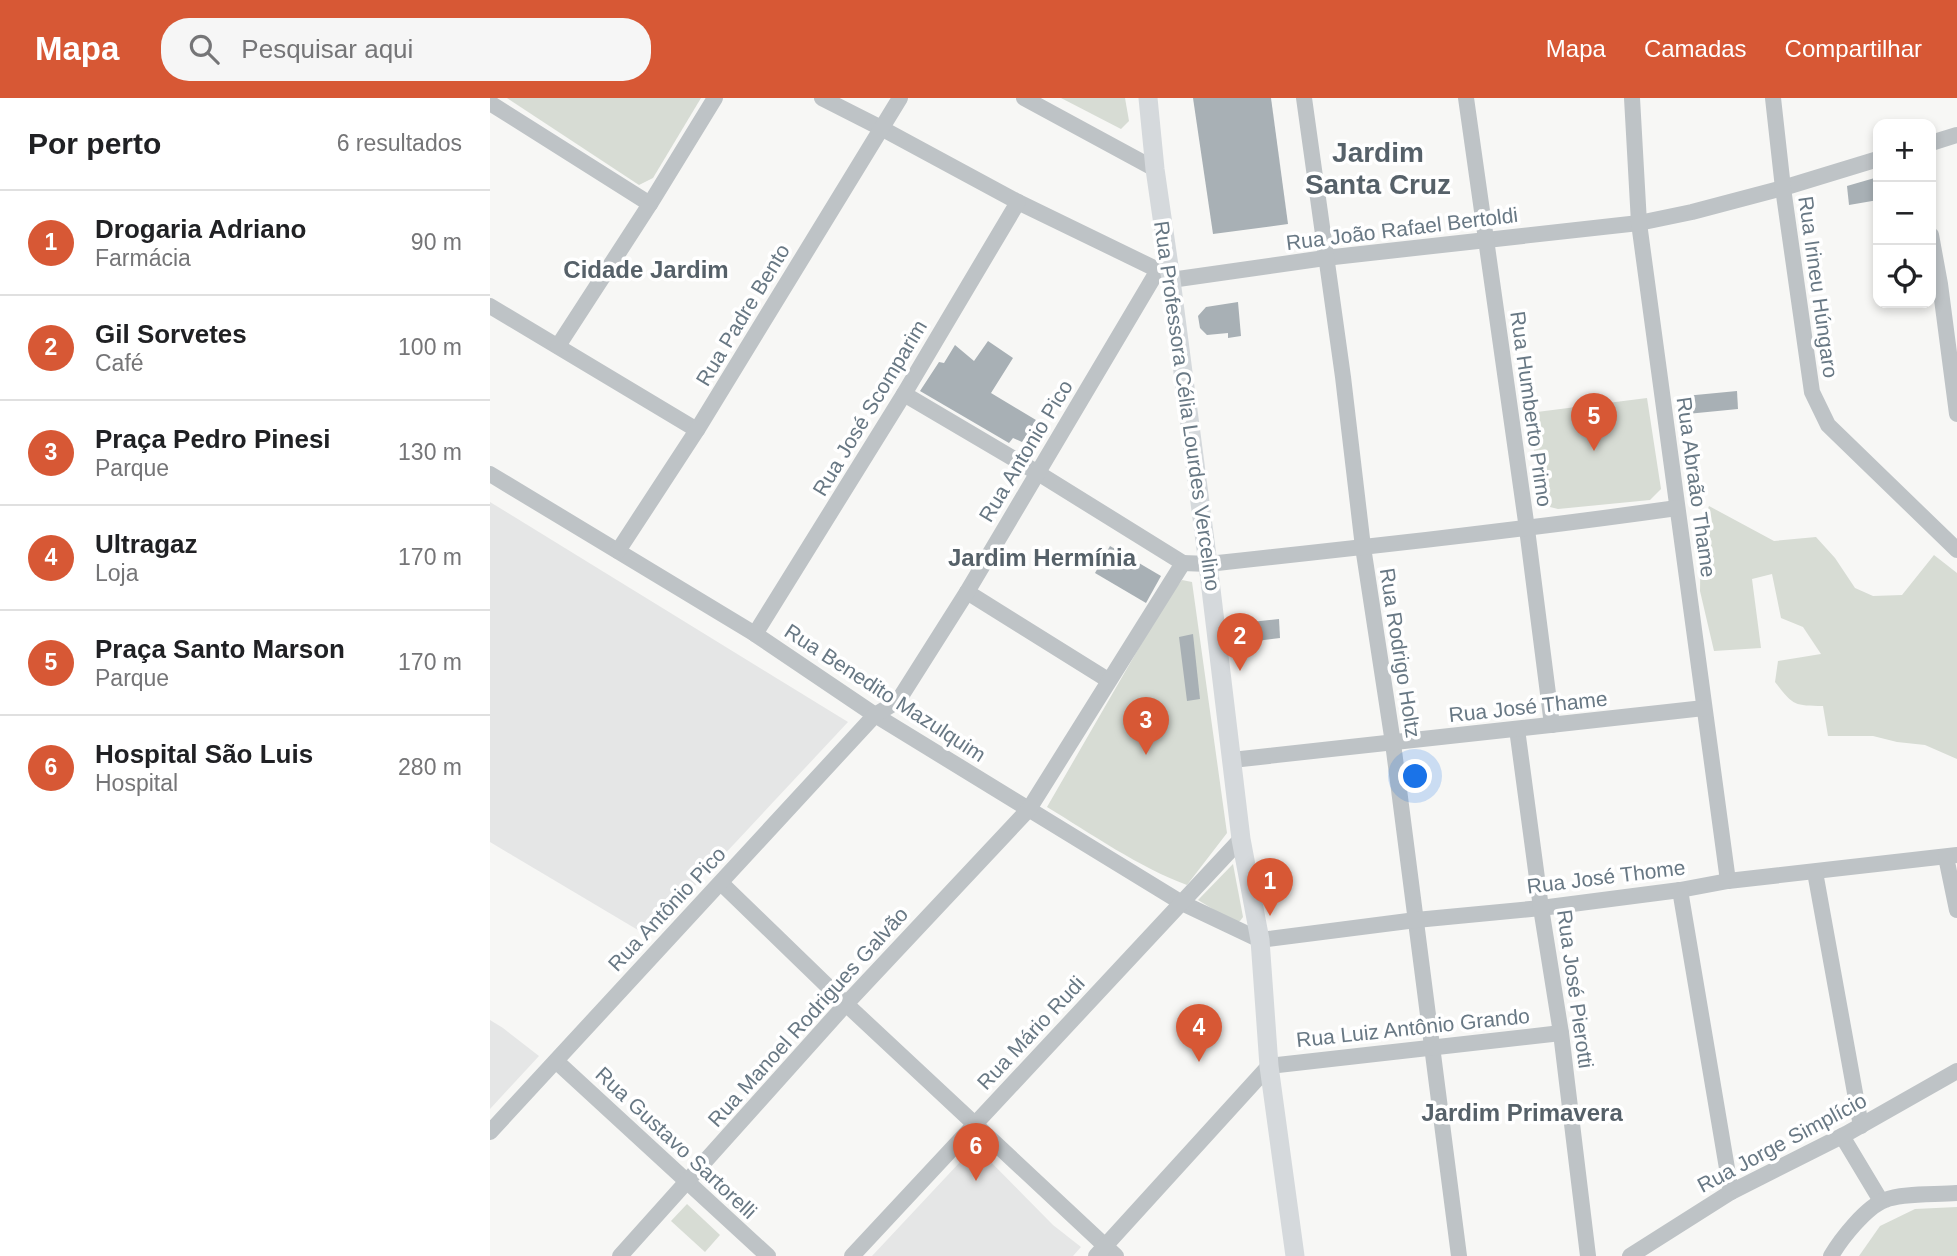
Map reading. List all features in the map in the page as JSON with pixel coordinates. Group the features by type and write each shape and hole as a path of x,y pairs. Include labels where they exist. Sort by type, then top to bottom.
{"main road":[{"name":"Rua Professora Célia Lourdes Vercelino","path":"1148,98 1165,275 1208,564 1241,839 1260,940 1269,1066 1295,1256"}],"street":[{"path":"558,346 715,98"},
{"path":"822,98 1018,202 1165,275"},
{"name":"Rua Padre Bento","path":"618,551 697,430 900,98"},
{"path":"1024,98 1155,169"},
{"name":"Rua Rodrigo Holtz","path":"1304,98 1343,377 1363,547 1393,743 1459,1256"},
{"name":"Rua Humberto Primo","path":"1466,98 1552,725"},
{"name":"Rua Abraão Thame","path":"1632,98 1639,223 1728,881"},
{"name":"Rua Irineu Húngaro","path":"1773,98 1812,393 1828,425 1957,550"},
{"path":"490,103 650,204"},
{"path":"1936,141 1957,135"},
{"name":"Rua João Rafael Bertoldi","path":"1165,275 1639,223 1783,188 1873,161"},
{"name":"Rua José Scomparim","path":"755,634 904,394 1018,202"},
{"path":"1933,245 1957,414"},
{"name":"Rua Antonio Pico","path":"875,715 898,701 1038,473 1165,275"},
{"path":"1940,284 1957,279"},
{"path":"490,306 697,430"},
{"path":"904,394 1038,473 1182,563 1208,564 1527,529 1677,508"},
{"name":"Rua Benedito Mazulquim","path":"490,474 755,634 875,715 1182,902 1260,940"},
{"path":"1029,809 1182,563"},
{"path":"967,592 1108,680"},
{"name":"Rua José Thame","path":"1232,760 1704,708"},
{"name":"Rua Antônio Pico","path":"490,1132 875,715"},
{"name":"Rua José Pierotti","path":"1517,729 1561,1033 1588,1256"},
{"name":"Rua Manoel Rodrigues Galvão","path":"620,1256 846,1004 1029,809"},
{"name":"Rua Mário Rudi","path":"852,1256 1241,839"},
{"path":"1952,856 1957,910"},
{"name":"Rua José Thome","path":"1260,940 1416,920 1541,908 1728,881 1952,856"},
{"path":"1815,872 1861,1126"},
{"path":"720,883 975,1123 1105,1253 1269,1066"},
{"path":"1680,890 1731,1192"},
{"name":"Rua Luiz Antônio Grando","path":"1269,1066 1561,1033"},
{"name":"Rua Gustavo Sartorelli","path":"556,1061 768,1256"},
{"name":"Rua Jorge Simplício","path":"1630,1256 1731,1192 1861,1126 1957,1071"},
{"path":"1842,1136 1881,1201"},
{"path":"1831,1256 1847,1233 1881,1201 1957,1193"}],"shaded area":[{"path":"507,98 701,98 653,178 639,185"},
{"path":"1061,98 1125,98 1129,121 1121,129"},
{"path":"1647,398 1661,489 1650,500 1558,509 1546,506 1540,495 1529,413"},
{"path":"490,502 848,722 648,936 490,842"},
{"path":"1709,506 1774,541 1816,537 1835,558 1855,588 1873,596 1902,595 1934,555 1957,573 1957,759 1925,745 1873,736 1828,736 1823,706 1794,703 1786,695 1775,682 1778,661 1821,654 1803,627 1781,618 1772,574 1752,579 1761,648 1714,651 1700,591 1701,526"},
{"path":"1182,580 1192,582 1227,833 1187,885 1133,860 1047,807 1166,601"},
{"path":"1233,864 1243,917 1234,922 1198,900"},
{"path":"490,1020 539,1056 490,1109"},
{"path":"975,1146 1053,1225 1081,1247 1073,1256 872,1256"},
{"path":"687,1204 720,1235 705,1252 671,1221"},
{"path":"1957,1207 1957,1256 1859,1256 1880,1226 1915,1209"}],"building":[{"path":"1193,98 1271,98 1288,224 1213,234"},
{"path":"1873,178 1873,201 1849,205 1847,186"},
{"path":"1238,302 1241,336 1228,338 1228,333 1207,335 1200,328 1198,316 1206,307"},
{"path":"988,341 1013,358 991,393 1036,420 1022,442 1013,438 1009,443 920,391 939,362 944,363 955,345 974,361"},
{"path":"1737,391 1738,409 1687,414 1685,396"},
{"path":"1110,546 1161,576 1146,603 1095,573"},
{"path":"1279,619 1280,638 1232,644 1232,624"},
{"path":"1193,634 1200,699 1187,701 1179,637"}],"place":[{"name":"Praça Santo Marson","path":"1594,451"},
{"name":"Gil Sorvetes","path":"1240,671"},
{"name":"Praça Pedro Pinesi","path":"1146,755"},
{"name":"Drogaria Adriano","path":"1270,916"},
{"name":"Ultragaz","path":"1199,1062"},
{"name":"Hospital São Luis","path":"976,1181"}],"district":[{"name":"Jardim Santa Cruz","path":"1378,168"},
{"name":"Cidade Jardim","path":"646,270"},
{"name":"Jardim Hermínia","path":"1042,558"},
{"name":"Jardim Primavera","path":"1522,1113"}]}
